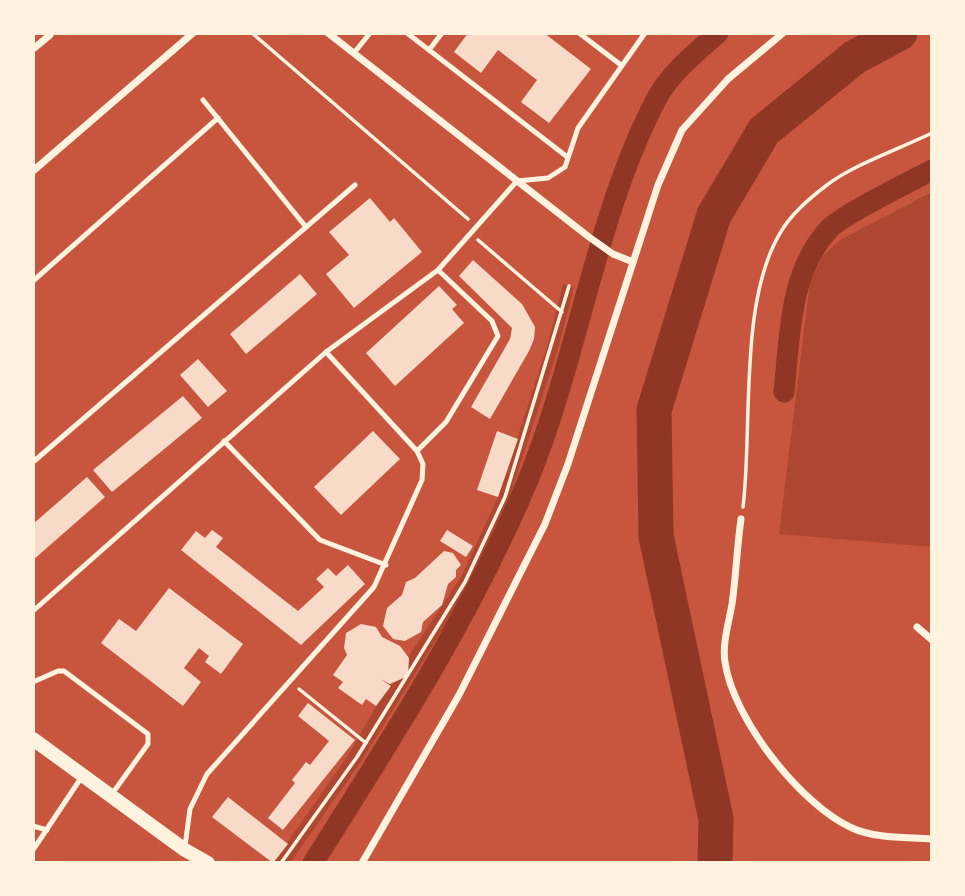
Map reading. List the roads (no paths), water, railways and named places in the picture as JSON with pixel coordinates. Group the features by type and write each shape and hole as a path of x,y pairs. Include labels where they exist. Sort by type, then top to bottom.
{"main road":[{"path":"33,739 185,850 208,863"},
{"path":"185,850 196,863"}],"street":[{"path":"33,170 193,33"},
{"path":"328,33 589,237 613,254 633,262"},
{"path":"362,863 464,686 545,524 568,464 658,185 682,130 727,79 783,33"},
{"path":"33,49 50,35"},
{"path":"741,519 725,663 735,692 761,742 793,783 852,828 873,834 932,839"},
{"path":"917,627 932,640"}],"lane":[{"path":"354,53 370,33"},
{"path":"407,33 566,156"},
{"path":"429,50 442,33"},
{"path":"579,33 621,65"},
{"path":"33,611 326,352 438,270 517,181 548,178 565,167 566,156 578,128 645,33"},
{"path":"203,100 306,227"},
{"path":"33,281 218,118"},
{"path":"33,461 355,185"},
{"path":"417,451 446,422 498,336 492,321 438,270"},
{"path":"185,850 190,808 197,789 374,587 422,480 423,464 417,451 326,352"},
{"path":"225,441 320,540 386,565"},
{"path":"33,682 64,671 148,734 148,744 111,796"},
{"path":"33,850 82,775"},
{"path":"33,826 47,830"}],"waterway":[{"path":"313,863 429,676 506,530 545,434 618,189 636,142 662,89 684,63 718,33"},
{"path":"715,863 716,819 656,536 654,410 714,215 764,131 855,57 900,33"},
{"path":"784,392 794,306 806,265 816,246 829,229 848,215 932,170"}]}
